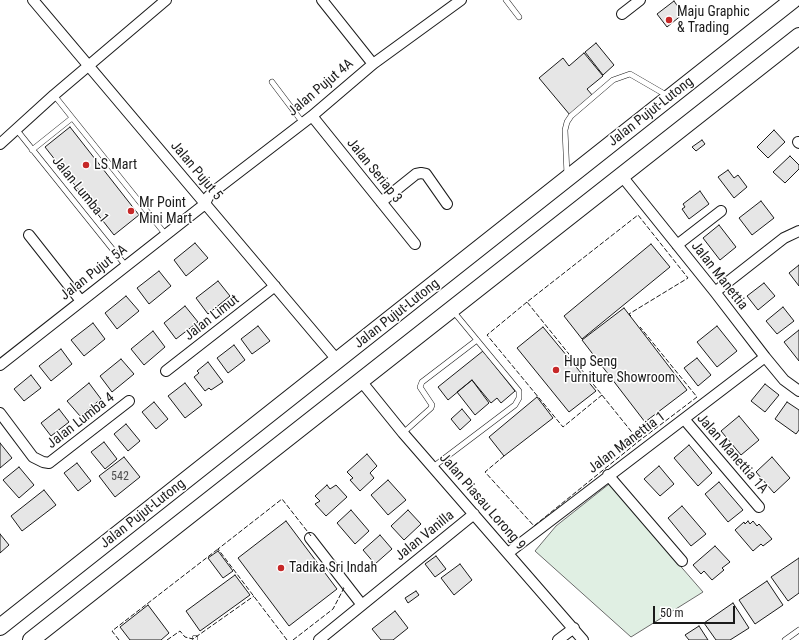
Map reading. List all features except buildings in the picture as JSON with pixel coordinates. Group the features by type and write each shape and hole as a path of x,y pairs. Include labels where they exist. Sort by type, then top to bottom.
{"highway":[{"name":"Jalan Pujut-Lutong","path":"0,627 793,0"},
{"path":"32,640 799,36"}],"street":[{"name":"Jalan Pujut 5","path":"33,0 338,361"},
{"path":"0,144 153,4 166,0"},
{"path":"322,0 373,64"},
{"name":"Jalan Pujut 4A","path":"205,204 208,197 214,192 312,116 373,64 461,0"},
{"path":"622,14 640,0"},
{"name":"Jalan Seriap 3","path":"312,116 414,244"},
{"path":"381,202 416,174 421,173 426,174 448,204"},
{"name":"Jalan Manettia","path":"621,175 715,292 764,357 784,380 799,391"},
{"name":"Jalan Pujut 5A","path":"0,364 205,204"},
{"path":"678,245 721,211"},
{"path":"715,292 784,238 799,231"},
{"path":"29,235 81,301"},
{"name":"Jalan Limut","path":"166,372 275,286"},
{"name":"Jalan Manettia 1","path":"508,553 764,357"},
{"name":"Jalan Piasau Lorong 9","path":"361,381 403,433 583,640"},
{"name":"Jalan Lumba 4","path":"0,413 33,457 49,463 129,401"},
{"name":"Jalan Manettia 1A","path":"684,419 760,507"},
{"path":"608,475 682,561"},
{"name":"Jalan Vanilla","path":"319,640 474,514"},
{"path":"310,538 362,605"},
{"path":"558,640 574,628"}],"lane":[{"path":"506,0 519,17"},
{"path":"567,178 565,130 567,122 571,116 613,80 630,74 669,97"},
{"path":"272,82 303,123"},
{"path":"54,95 166,235"},
{"path":"32,150 72,118"},
{"name":"Jalan Lumba 1","path":"16,129 126,266"},
{"path":"433,467 515,405 519,398 519,391 452,310"},
{"path":"403,433 431,408 432,405 420,387 422,382 477,340"},
{"path":"785,640 799,630"}],"green space":[{"path":"609,484 703,592 631,637 535,551 556,526"}],"fence":[{"path":"631,316 629,314 688,278 638,215 527,302 639,441"},
{"path":"527,302 487,335 563,427 602,395"},
{"path":"504,456 485,472 534,526 639,441 697,397 640,327"},
{"path":"287,640 218,549 282,499 311,536"},
{"path":"119,640 112,631 218,549"},
{"path":"293,640 333,609 344,588 342,586"},
{"path":"167,640 180,631 185,637 193,639 254,596"}],"place":[{"name":"Maju Graphic & Trading","path":"669,20"},
{"name":"LS Mart","path":"86,165"},
{"name":"Mr Point Mini Mart","path":"131,211"},
{"name":"Hup Seng Furniture Showroom","path":"556,370"},
{"name":"Tadika Sri Indah","path":"281,568"}]}
